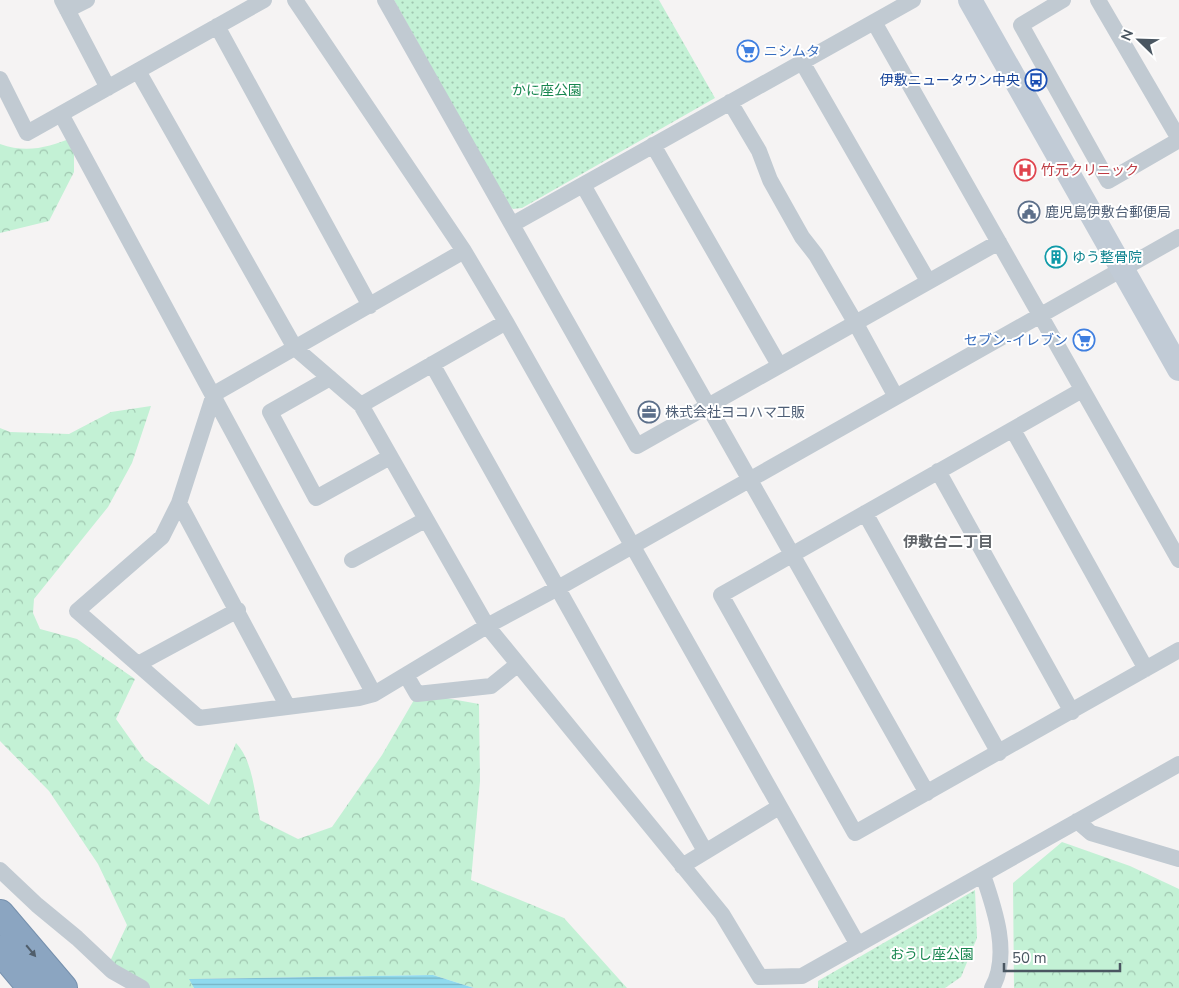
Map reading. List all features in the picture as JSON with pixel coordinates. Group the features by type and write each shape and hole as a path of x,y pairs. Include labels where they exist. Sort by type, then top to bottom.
{"highway":[{"path":"0,914 63,988"},
{"path":"0,950 32,988"}],"street":[{"path":"87,0 65,5 108,88"},
{"path":"0,79 27,133 264,0"},
{"path":"295,0 464,251 858,945"},
{"path":"385,0 637,446 999,242"},
{"path":"513,224 913,0"},
{"path":"970,0 1179,369"},
{"path":"1063,0 1021,25 1108,181 1179,140 1098,0"},
{"path":"874,22 1179,560"},
{"path":"217,26 370,306"},
{"path":"802,62 928,281"},
{"path":"138,71 295,348 361,405 487,626 722,914 760,976 802,976 1179,764"},
{"path":"730,102 759,151 770,180 802,237 816,255 896,397"},
{"path":"61,114 214,394 374,694"},
{"path":"654,145 779,365"},
{"path":"583,185 927,793"},
{"path":"464,251 214,394 179,502 162,538 77,611 199,718 374,694 487,626 1042,316 1179,237"},
{"path":"361,405 506,322"},
{"path":"432,364 705,851"},
{"path":"330,378 270,412 316,498 390,457"},
{"path":"1082,390 721,594 855,833 1179,650"},
{"path":"1013,430 1146,669"},
{"path":"938,471 1072,712"},
{"path":"179,502 288,707"},
{"path":"865,513 999,753"},
{"path":"352,560 425,520"},
{"path":"138,664 238,610"},
{"path":"406,675 417,694 490,686 517,664"},
{"path":"682,866 779,808"},
{"path":"1077,821 1091,833 1179,859"},
{"path":"0,870 112,971 142,988"},
{"path":"983,875 995,911 1001,938 996,981 992,988"}],"green space":[{"name":"かに座公園","path":"394,0 659,0 715,98 522,208 513,209 509,206"},
{"path":"74,137 74,172 49,221 0,233 0,144 20,149 29,149 55,144"},
{"path":"151,406 132,463 108,507 34,599 33,613 40,629 77,639 135,679 116,719 145,760 209,805 236,743 242,750 250,769 260,820 298,839 332,827 382,755 418,693 479,704 480,781 471,880 564,918 627,988 474,988 433,975 190,979 194,988 128,988 105,972 127,925 98,864 49,791 0,741 0,428 10,432 69,434 111,412"},
{"path":"1062,842 1130,866 1179,889 1179,988 1014,988 1013,883"},
{"name":"おうし座公園","path":"975,890 977,938 961,977 945,988 818,988 818,981"}],"water":[{"path":"433,975 474,988 194,988 189,979"}],"place":[{"name":"ニシムタ","path":"748,51"},
{"name":"伊敷ニュータウン中央","path":"1036,80"},
{"name":"竹元クリニック","path":"1025,170"},
{"name":"鹿児島伊敷台郵便局","path":"1029,212"},
{"name":"ゆう整骨院","path":"1056,257"},
{"name":"セブン-イレブン","path":"1084,340"},
{"name":"株式会社ヨコハマ工販","path":"649,412"}],"district":[{"name":"伊敷台二丁目","path":"948,542"}]}
